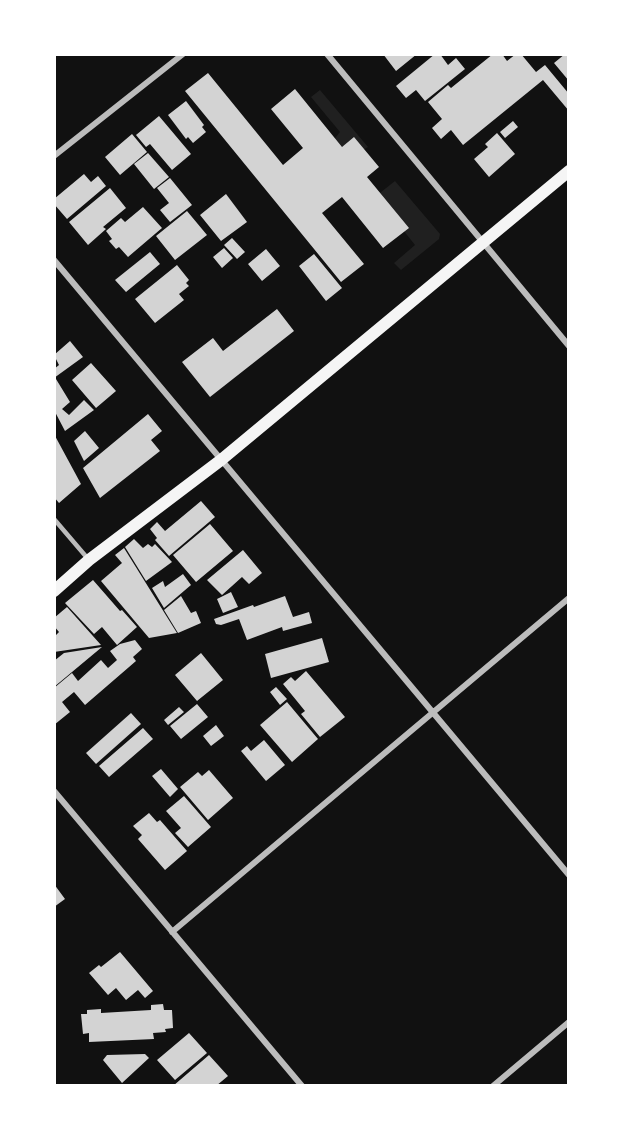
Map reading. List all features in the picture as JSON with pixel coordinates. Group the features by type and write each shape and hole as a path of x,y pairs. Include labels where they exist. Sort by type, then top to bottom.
{"main road":[{"path":"54,591 89,560 221,460 569,171"}],"street":[{"path":"54,156 183,54"},
{"path":"327,54 569,346"},
{"path":"54,260 569,875"},
{"path":"172,932 569,598"},
{"path":"54,791 302,1086"},
{"path":"493,1086 569,1022"}],"lane":[{"path":"54,519 89,560"}],"shaded area":[{"path":"320,90 368,147 347,160 332,142 340,132 311,97"},
{"path":"395,181 440,234 439,239 401,270 394,263 415,245 376,196"}],"building":[{"path":"383,54 417,54 396,71"},
{"path":"435,54 440,54 448,65 456,58 465,69 425,101 416,90 406,98 396,86"},
{"path":"493,54 502,54 507,61 516,54 521,54 536,72 545,65 569,94 569,111 543,80 463,145 451,130 441,139 432,128 442,119 428,102 448,85 451,88"},
{"path":"565,54 569,54 569,81 554,63"},
{"path":"208,73 283,165 303,148 271,109 295,89 342,147 354,137 379,167 367,177 409,228 383,248 342,197 322,213 364,264 341,282 185,91"},
{"path":"186,101 204,125 202,127 206,132 193,143 188,137 186,139 168,115"},
{"path":"159,116 191,154 172,170 150,144 146,147 136,135"},
{"path":"513,121 518,127 505,138 500,132"},
{"path":"497,133 515,154 489,177 474,159 488,147 485,144"},
{"path":"132,134 147,152 120,175 105,157"},
{"path":"148,153 169,177 154,189 134,164"},
{"path":"84,174 91,182 98,176 106,186 67,219 54,204 54,199"},
{"path":"170,178 192,205 170,222 160,210 169,203 157,188"},
{"path":"110,188 126,208 103,227 106,229 88,245 69,222"},
{"path":"226,194 247,222 221,241 200,215"},
{"path":"143,207 162,228 128,257 119,247 116,249 109,241 112,239 106,231 121,218 125,222"},
{"path":"187,211 207,235 175,260 156,236"},
{"path":"232,238 245,252 237,259 224,245"},
{"path":"224,248 233,258 222,268 213,257"},
{"path":"266,249 280,266 262,281 248,264"},
{"path":"150,252 160,264 126,292 115,280"},
{"path":"314,254 342,288 326,301 299,266"},
{"path":"177,265 189,280 186,283 189,286 179,294 184,300 155,323 135,299"},
{"path":"277,309 294,331 210,397 182,362 213,338 223,351"},
{"path":"70,341 83,357 54,378 54,369 59,365 54,355"},
{"path":"91,363 116,391 96,408 72,380"},
{"path":"56,379 70,402 62,409 69,415 84,400 94,410 65,431 54,410 54,381"},
{"path":"148,414 162,431 151,440 160,451 100,498 83,468"},
{"path":"85,431 99,448 84,461 74,441"},
{"path":"54,434 81,484 59,503 54,497"},
{"path":"201,501 215,517 169,556 155,540 157,538 150,529 157,522 165,531"},
{"path":"210,524 233,551 196,582 173,555"},
{"path":"134,539 143,548 148,544 152,547 155,544 172,562 146,581 125,547"},
{"path":"124,548 177,633 149,638 101,581 122,563 115,555"},
{"path":"243,550 262,573 249,584 242,577 222,595 207,580"},
{"path":"183,574 191,585 164,608 152,588 163,581 165,587"},
{"path":"93,580 137,627 117,645 102,627 94,634 65,603"},
{"path":"231,592 238,607 223,613 217,599"},
{"path":"181,596 191,613 196,611 201,623 178,633 164,610"},
{"path":"285,596 293,617 309,612 312,623 283,631 282,627 247,640 239,619 221,625 216,624 214,619 253,605 254,607"},
{"path":"67,607 101,645 54,652 54,637 59,632 54,626 54,618"},
{"path":"322,638 329,662 271,678 265,654"},
{"path":"135,640 142,649 133,657 136,661 85,705 74,692 62,702 70,712 54,725 54,688 72,673 78,681 101,660 108,668 117,660 110,651 120,644"},
{"path":"102,647 54,687 54,661 64,653"},
{"path":"201,653 223,680 197,701 175,675"},
{"path":"306,671 345,717 320,737 301,714 305,711 283,684 291,677 295,681"},
{"path":"276,687 287,699 280,705 270,692"},
{"path":"287,702 318,739 292,762 260,725"},
{"path":"197,704 208,717 181,739 170,726"},
{"path":"179,707 184,712 168,725 164,720"},
{"path":"131,713 141,724 96,764 86,753"},
{"path":"216,725 224,736 211,746 203,736"},
{"path":"143,728 153,739 109,777 99,766"},
{"path":"264,740 285,765 266,781 241,751 247,746 251,751"},
{"path":"161,769 178,789 170,797 152,776"},
{"path":"209,770 233,798 208,820 180,787 198,772 202,776"},
{"path":"184,796 211,827 188,847 175,833 181,828 166,811"},
{"path":"149,813 157,822 160,820 187,851 165,870 138,839 142,835 133,826"},
{"path":"54,884 65,899 54,907"},
{"path":"120,952 153,991 145,998 138,990 126,1000 116,988 108,995 89,973"},
{"path":"163,1004 164,1010 172,1010 173,1028 165,1029 166,1032 153,1033 154,1039 89,1042 89,1033 83,1034 81,1014 87,1014 87,1010 101,1009 101,1013 151,1010 151,1005"},
{"path":"189,1033 207,1053 175,1080 157,1060"},
{"path":"145,1054 149,1058 122,1083 103,1060 107,1055"},
{"path":"209,1055 228,1076 216,1086 173,1086"}]}
